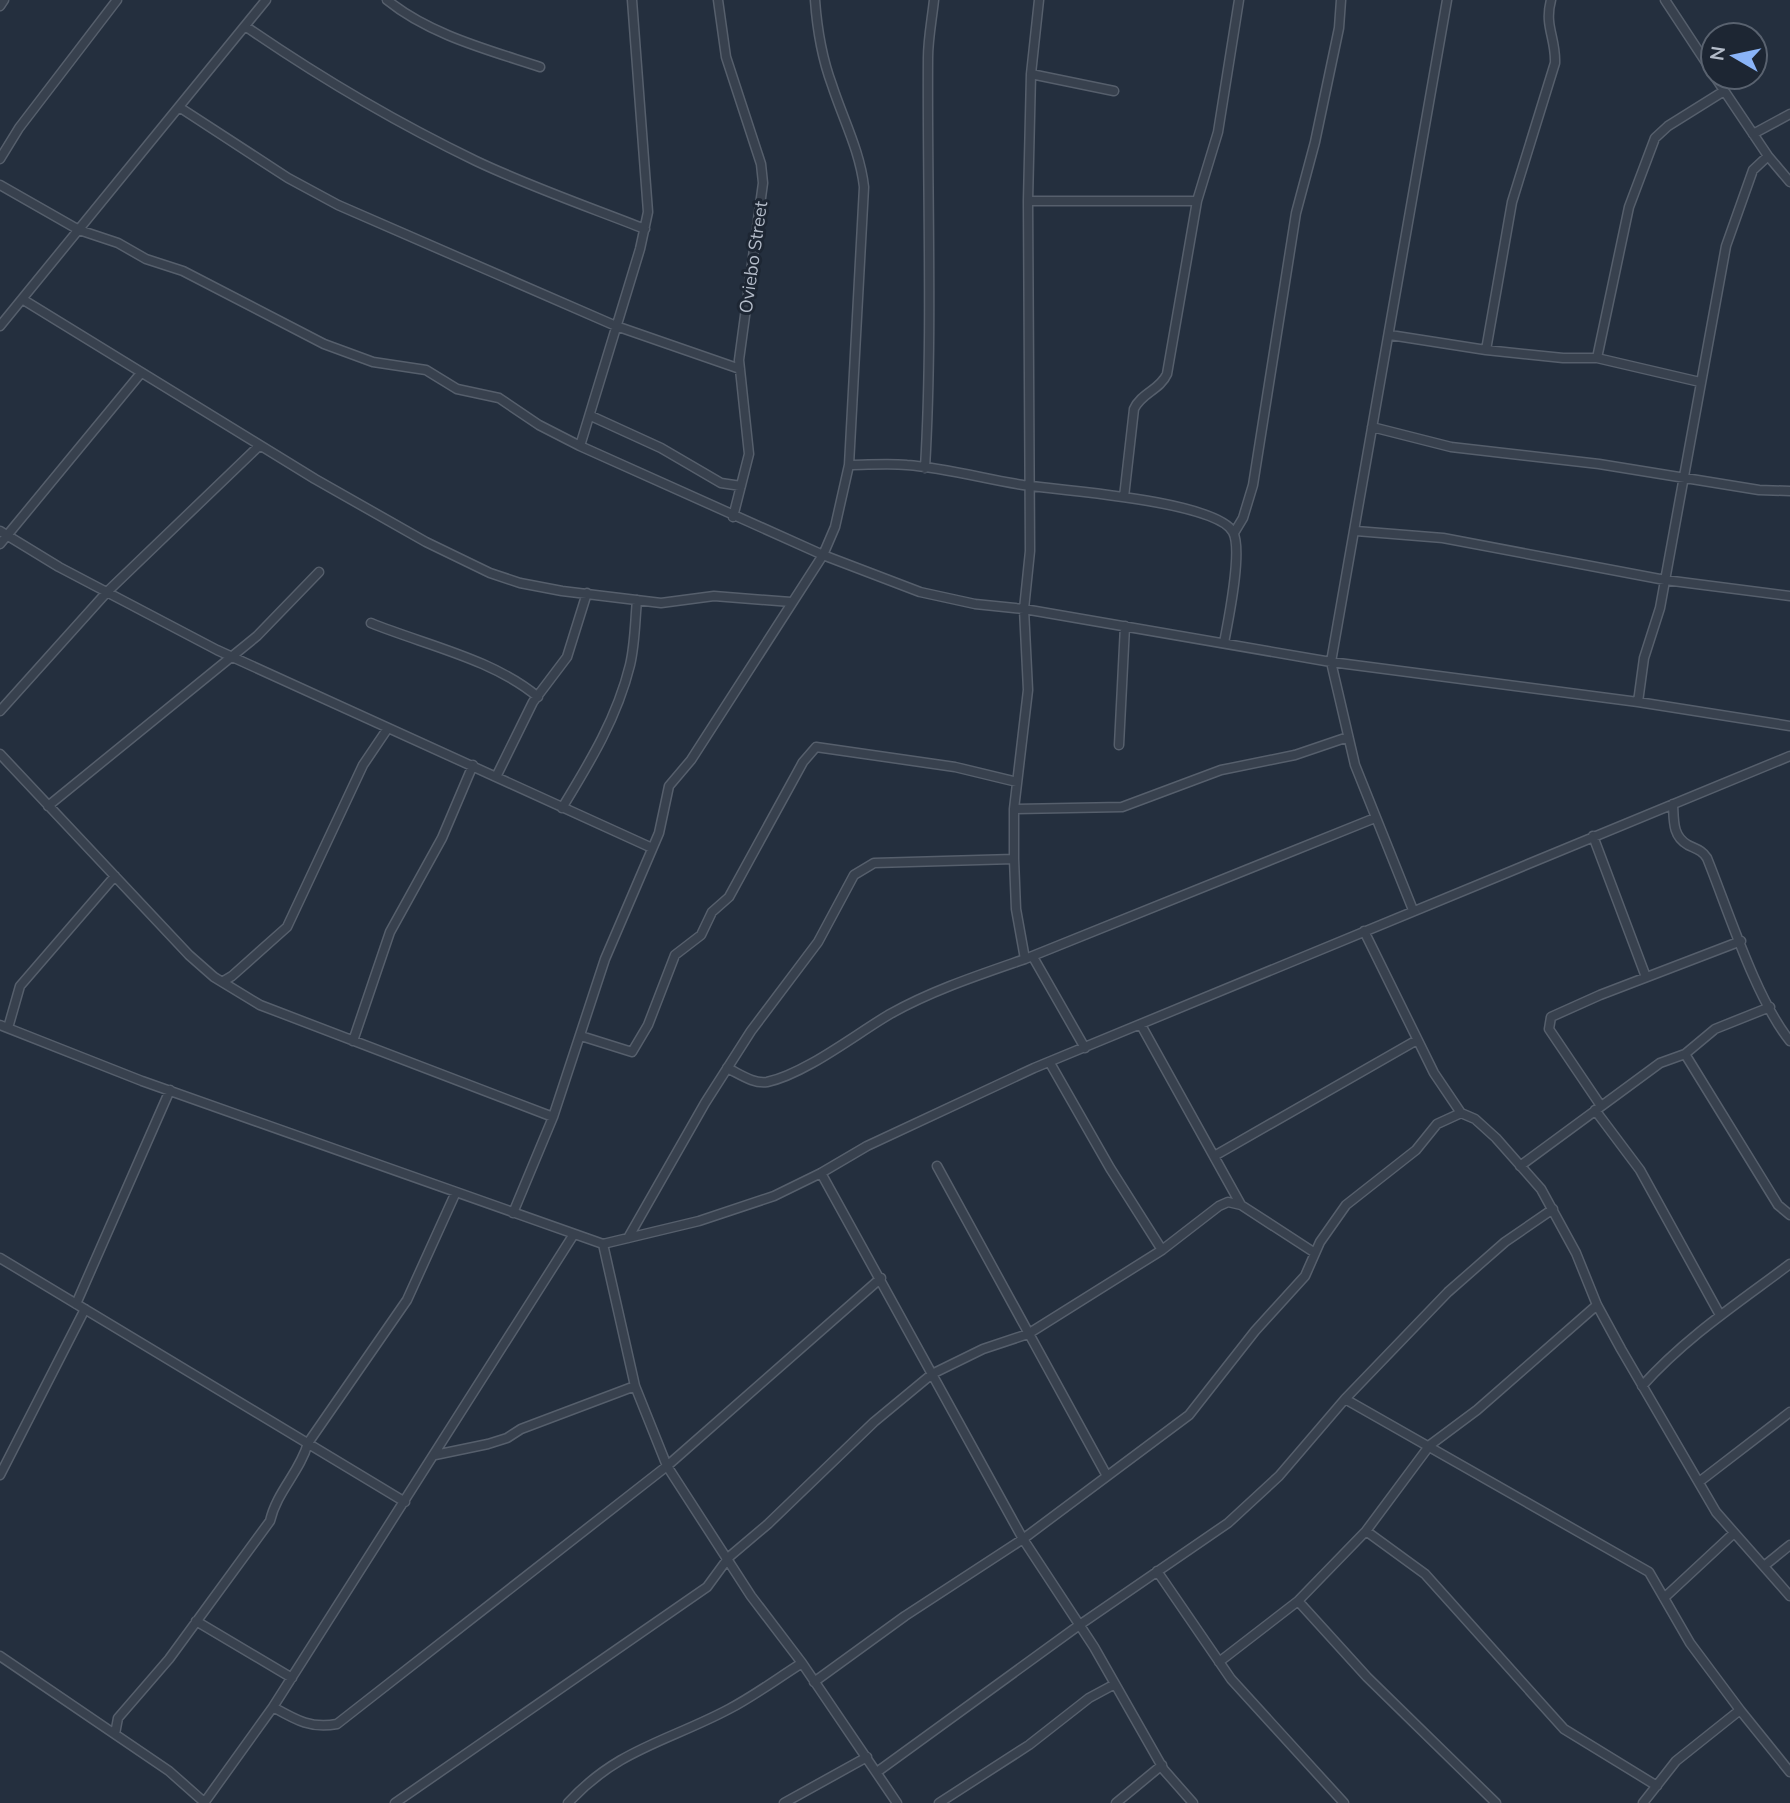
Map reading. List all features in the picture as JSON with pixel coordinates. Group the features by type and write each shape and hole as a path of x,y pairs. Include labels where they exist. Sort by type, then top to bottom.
{"street":[{"path":"0,6 4,0"},
{"path":"0,159 19,128 117,0"},
{"path":"0,326 266,0"},
{"path":"387,0 416,19 453,36 540,67"},
{"path":"580,446 591,416 648,212 632,0"},
{"name":"Oviebo Street","path":"718,0 726,57 761,164 763,183 740,369 749,454 733,517"},
{"path":"513,1213 553,1117 605,960 659,833 669,786 691,760 823,555 835,527 849,465 864,187 860,162 827,69 815,0"},
{"path":"925,468 930,371 926,178 928,57 934,0"},
{"path":"1039,0 1031,74 1028,201 1030,551 1024,609 1028,690 1014,809 1016,909 1029,958 1085,1048"},
{"path":"1124,497 1133,409 1141,398 1164,381 1167,373 1197,201 1218,132 1239,0"},
{"path":"1224,643 1233,591 1234,533 1243,518 1253,485 1294,227 1321,117 1339,28 1341,0"},
{"path":"1413,910 1375,818 1348,737 1331,662 1447,0"},
{"path":"1486,350 1512,202 1555,62 1556,48 1547,26 1551,0"},
{"path":"1665,0 1699,52"},
{"path":"245,26 317,76 402,124 479,162 645,229"},
{"path":"1031,74 1114,91"},
{"path":"1597,358 1612,274 1629,206 1655,138 1668,126 1724,91 1768,156 1790,182"},
{"path":"179,107 288,178 338,205 617,326 740,369"},
{"path":"1753,134 1790,114"},
{"path":"1638,702 1644,658 1665,580 1726,246 1753,170 1768,156"},
{"path":"0,185 79,230 118,243 146,259 183,271 324,344 373,362 426,370 457,389 499,398 538,425 733,517 920,592 975,604 1024,609 1331,662 1638,702 1790,726"},
{"path":"1028,201 1197,201"},
{"path":"22,299 259,446 378,516 490,573 520,583 661,603 714,596 791,601"},
{"path":"1390,335 1486,350 1563,358 1597,358 1700,382"},
{"path":"0,544 4,533 141,373"},
{"path":"591,416 661,448 721,483 741,486"},
{"path":"1372,427 1451,447 1600,464 1684,479 1790,491"},
{"path":"0,711 107,592 259,446"},
{"path":"849,465 897,464 1029,486 1124,497 1201,514 1221,522 1234,533"},
{"path":"1356,531 1473,543 1665,580 1790,596"},
{"path":"4,533 107,592 233,657 652,848"},
{"path":"48,806 233,657 289,606 319,572"},
{"path":"496,775 538,697 567,657 587,593"},
{"path":"562,808 607,733 618,703 630,663 637,600"},
{"path":"371,622 496,671 522,684 538,697"},
{"path":"1119,745 1125,626"},
{"path":"222,982 287,927 363,765 388,728"},
{"path":"1014,809 1122,807 1221,770 1295,755 1348,737"},
{"path":"581,1035 632,1052 648,1025 675,955 701,934 712,912 729,897 803,762 816,747 955,767 1017,782"},
{"path":"0,754 189,955 222,982 260,1005 553,1117"},
{"path":"115,876 76,923 37,963 20,986 4,1026 170,1090 603,1244 699,1222 774,1196 867,1146 1085,1048 1790,756"},
{"path":"353,1041 390,932 442,838 473,765"},
{"path":"1673,804 1675,831 1684,842 1703,852 1707,858 1770,1007 1790,1041"},
{"path":"727,1068 757,1083 769,1081 832,1052 890,1014 941,988 1029,958 1375,818"},
{"path":"1593,836 1646,977"},
{"path":"628,1238 727,1068 818,942 854,875 862,867 874,863 1014,859"},
{"path":"1364,932 1434,1073 1461,1113 1475,1119 1541,1189 1553,1209 1597,1305 1716,1512 1790,1595"},
{"path":"1720,1315 1640,1170 1549,1029 1549,1022 1551,1017 1741,941"},
{"path":"1520,1166 1660,1063 1685,1054 1715,1029 1770,1007"},
{"path":"1141,1025 1216,1155 1241,1205"},
{"path":"1216,1155 1417,1040"},
{"path":"1685,1054 1778,1205 1790,1215"},
{"path":"1051,1063 1110,1168 1162,1250"},
{"path":"76,1304 170,1090"},
{"path":"814,1682 905,1616 1023,1539 1189,1415 1255,1331 1305,1276 1315,1253 1346,1205 1416,1150 1437,1124 1461,1113"},
{"path":"937,1166 1107,1476"},
{"path":"821,1173 1023,1539 1115,1684 1162,1765 1194,1803"},
{"path":"115,1734 118,1718 169,1659 271,1521 274,1503 303,1460 308,1443 407,1300 456,1192"},
{"path":"395,1803 707,1587 729,1557 768,1524 874,1422 932,1374 983,1349 1028,1334 1162,1250 1228,1202 1241,1205 1315,1253"},
{"path":"877,1772 1078,1626 1228,1523 1279,1476 1345,1399 1448,1292 1505,1242 1553,1209"},
{"path":"0,1656 169,1771 204,1803 292,1678 575,1234"},
{"path":"603,1244 635,1386 667,1466 729,1557 751,1596 802,1663 897,1803"},
{"path":"2,1262 405,1502"},
{"path":"1642,1386 1669,1356 1790,1264"},
{"path":"273,1707 300,1722 320,1728 337,1724 667,1466 881,1278"},
{"path":"1219,1662 1298,1601 1366,1531 1430,1445 1477,1410 1597,1305"},
{"path":"0,1475 85,1309"},
{"path":"435,1455 507,1438 521,1429 635,1386"},
{"path":"1345,1399 1650,1572 1690,1643 1790,1772"},
{"path":"1699,1482 1790,1412"},
{"path":"1366,1531 1425,1574 1564,1729 1657,1786"},
{"path":"1664,1598 1734,1533"},
{"path":"1764,1566 1790,1545"},
{"path":"1157,1571 1231,1679 1344,1803"},
{"path":"1298,1601 1367,1676 1496,1803"},
{"path":"196,1621 292,1678"},
{"path":"568,1803 583,1786 639,1749 729,1710 802,1663"},
{"path":"939,1803 1029,1745 1089,1698 1115,1684"},
{"path":"1643,1803 1676,1762 1740,1710"},
{"path":"784,1803 867,1757"},
{"path":"1116,1803 1162,1765"}]}
